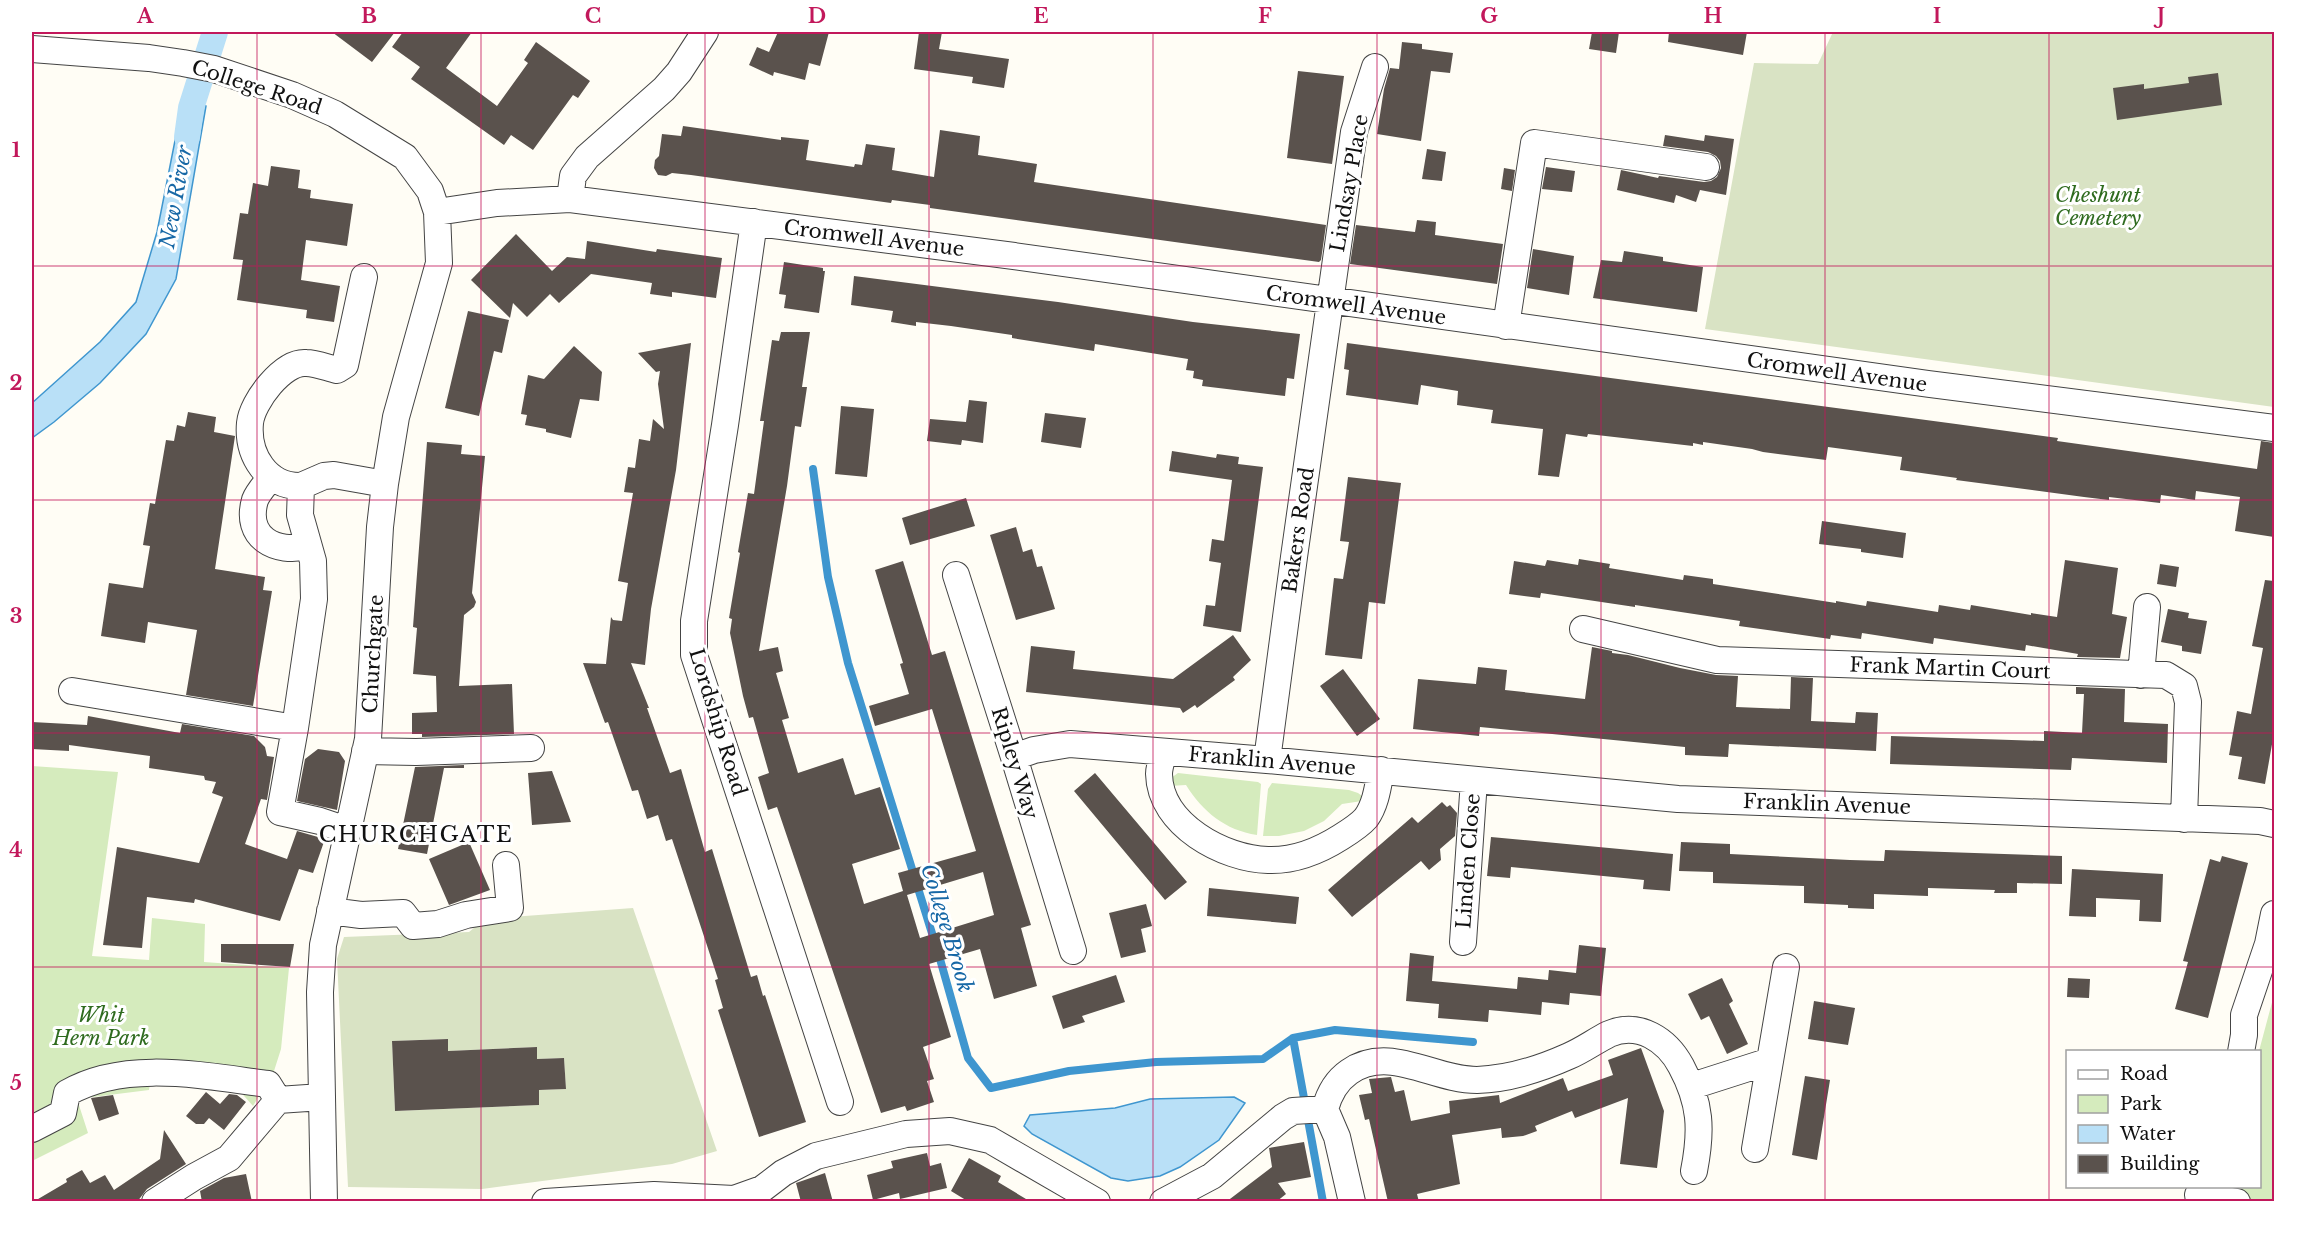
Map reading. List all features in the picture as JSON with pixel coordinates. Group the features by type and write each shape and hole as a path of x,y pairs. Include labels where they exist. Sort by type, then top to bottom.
{"street":[{"path":"570,199 573,176 587,157 664,89 679,72 705,32"},
{"name":"College Road","path":"32,49 142,57 183,63 214,69 292,94 335,114 405,157 430,190 437,212"},
{"name":"Lindsay Place","path":"1329,301 1354,132 1376,67"},
{"path":"1506,326 1534,143 1706,167"},
{"name":"Cromwell Avenue","path":"437,212 497,203 570,199 754,222 1996,393 2274,428"},
{"name":"Churchgate","path":"324,1202 320,992 323,945 368,739 380,527 385,484 396,417 439,262 437,212"},
{"name":"Lordship Road","path":"754,222 694,621 694,655 840,1102"},
{"path":"364,277 345,364 338,370 305,362 291,367 280,374 256,404 250,422 253,450 259,465 271,477 289,486 301,486 324,476 334,475 385,484"},
{"name":"Bakers Road","path":"1267,760 1329,301"},
{"path":"271,477 256,496 254,521 259,532 272,545 282,549 308,546"},
{"path":"301,486 300,515 313,561 314,599 280,812 348,830"},
{"name":"Ripley Way","path":"956,575 1073,951"},
{"path":"2141,675 2147,607"},
{"name":"Frank Martin Court","path":"1583,629 1718,660 2166,675 2180,682 2186,691 2188,702 2184,819"},
{"path":"72,691 295,728"},
{"name":"Franklin Avenue","path":"1014,757 1034,750 1070,744 1381,770 1678,799 2274,824"},
{"path":"365,751 416,752 531,748"},
{"name":"Franklin Avenue","path":"1164,752 1159,772 1160,784 1172,810 1180,821 1192,832 1221,849 1236,855 1269,860 1289,859 1325,848 1365,819 1376,797 1381,770"},
{"name":"Linden Close","path":"1463,942 1474,780"},
{"path":"330,910 361,915 403,913 413,926 438,924 465,915 510,908 506,865"},
{"path":"2241,1050 2244,1015 2271,944 2274,914"},
{"path":"1755,1149 1786,967"},
{"path":"1163,1202 1212,1176 1283,1117 1313,1110 1328,1098 1338,1080 1357,1066 1391,1060 1454,1078 1487,1079 1543,1066 1571,1056 1611,1034 1624,1030 1646,1033 1658,1038 1678,1060 1692,1086 1699,1117 1694,1172"},
{"path":"1692,1086 1770,1061"},
{"path":"32,1129 63,1113 67,1093 80,1085 125,1075 161,1072 268,1084 278,1100"},
{"path":"155,1202 229,1158 278,1100 322,1097"},
{"path":"1313,1110 1337,1137 1352,1202"},
{"path":"545,1202 654,1196 718,1200 753,1198 799,1164 816,1156 906,1134 950,1131 990,1140 1097,1202"},
{"path":"2198,1194 2237,1202"}],"green space":[{"name":"Cheshunt Cemetery","path":"1833,32 2274,32 2274,407 1705,329 1754,63 1818,64"},
{"name":"Whit Hern Park","path":"32,766 118,772 92,956 149,960 152,918 205,924 204,962 289,968 281,1049 274,1071 253,1106 237,1088 150,1083 149,1090 77,1099 88,1133 32,1161"},
{"path":"1178,773 1261,784 1257,835 1235,829 1216,818 1200,804 1186,785 1169,786 1171,778"},
{"path":"1272,783 1349,790 1362,796 1362,801 1342,804 1324,821 1304,831 1279,836 1263,836 1268,789"},
{"path":"633,908 717,1151 672,1164 482,1189 348,1187 337,959 344,937 469,932 485,919","holes":["447,1039 448,1051 536,1047 537,1059 564,1058 566,1089 539,1090 539,1105 395,1111 392,1041"]},
{"path":"2274,995 2274,1201 2219,1202 2223,1188 2261,1188 2259,1050"}],"water":[{"path":"183,100 206,106 176,279 146,334 100,383 32,438 32,403 100,342 136,302 157,232"},
{"path":"1234,1097 1245,1103 1219,1140 1180,1167 1160,1176 1128,1181 1111,1178 1032,1134 1024,1126 1030,1115 1115,1108 1150,1099"}],"building":[{"path":"332,32 395,32 372,62"},
{"path":"403,32 472,32 446,68 497,106 528,63 524,60 536,42 590,81 578,98 573,95 533,150 511,135 504,145 411,79 420,67 392,47"},
{"path":"778,32 829,32 820,66 809,63 805,80 774,72 773,76 749,65 757,47 769,52"},
{"path":"919,32 942,32 939,49 1009,59 1004,88 972,83 973,77 914,69"},
{"path":"1592,32 1619,32 1616,53 1589,49"},
{"path":"1669,32 1747,32 1743,55 1668,42"},
{"path":"1402,42 1422,44 1422,49 1453,53 1450,73 1431,71 1421,141 1377,134 1384,89 1390,68 1399,69"},
{"path":"1298,71 1344,76 1332,164 1287,158"},
{"path":"2218,73 2222,105 2117,120 2113,88 2144,84 2144,89 2189,83 2188,77"},
{"path":"683,126 781,140 781,137 809,140 806,160 854,167 855,164 862,165 866,144 895,148 892,170 934,177 940,130 980,136 978,155 1037,164 1034,182 1326,225 1321,260 1319,262 930,208 930,205 892,200 891,203 691,175 672,173 666,176 658,175 654,168 655,160 659,156 662,134 681,136"},
{"path":"1665,135 1704,141 1705,135 1734,139 1726,195 1700,190 1696,202 1676,195 1674,203 1617,190 1621,170 1658,178 1659,176 1704,182 1717,177 1721,168 1716,156 1708,152 1663,146"},
{"path":"1427,149 1446,152 1442,181 1422,179"},
{"path":"271,166 300,170 298,188 311,190 310,198 353,204 347,246 306,240 301,280 340,286 334,322 306,318 307,310 237,300 243,260 233,259 240,213 248,214 253,183 268,186"},
{"path":"1546,167 1575,171 1572,192 1542,189"},
{"path":"1504,168 1515,170 1512,191 1501,189"},
{"path":"1417,220 1436,222 1435,235 1503,244 1497,284 1350,264 1356,225 1415,232"},
{"path":"516,234 552,271 567,257 585,259 587,241 656,252 657,249 722,258 716,298 672,292 672,297 650,294 652,283 591,274 559,303 550,294 527,317 513,303 510,318 471,280"},
{"path":"1533,249 1574,256 1569,295 1527,288"},
{"path":"1624,251 1663,257 1663,261 1703,267 1697,312 1593,298 1601,260 1622,262"},
{"path":"784,262 823,268 825,271 819,313 784,308 786,295 779,294"},
{"path":"854,276 1193,322 1300,334 1294,379 1287,378 1285,396 1202,386 1203,380 1193,378 1194,371 1186,370 1188,359 1095,344 1094,351 951,326 916,322 916,326 891,322 893,311 851,305"},
{"path":"468,311 509,320 502,353 494,351 479,416 445,408"},
{"path":"781,332 810,332 802,387 807,387 801,427 795,426 759,651 778,647 783,671 776,673 789,718 782,720 798,773 843,758 855,795 880,787 900,849 852,864 864,904 903,891 898,873 976,851 932,709 875,726 869,706 909,694 900,664 903,663 875,570 903,561 932,655 945,651 1031,925 1021,928 1037,986 994,999 980,949 929,964 951,1037 923,1047 934,1079 927,1081 934,1102 907,1111 905,1106 881,1113 777,807 768,810 758,777 769,773 753,717 749,718 730,633 732,619 729,618 748,493 754,494 764,421 760,421 772,340 779,341","holes":["983,872 994,915 920,938 907,895"]},
{"path":"691,343 676,470 651,609 645,665 631,663 649,708 647,708 670,773 681,769 705,852 712,849 751,977 757,975 763,996 765,995 806,1122 759,1137 718,1010 723,1008 715,980 718,979 672,839 666,841 658,815 647,819 638,790 632,791 608,722 605,723 583,663 606,664 611,617 613,620 622,621 628,583 618,581 633,493 624,492 628,467 635,468 639,439 650,441 653,419 664,429 658,384 660,371 656,372 638,353"},
{"path":"1347,343 2058,438 2057,441 2257,469 2261,441 2274,443 2274,537 2235,531 2240,497 2196,491 2195,500 2161,495 2160,503 2109,497 2109,500 2084,497 1900,470 1902,457 1828,447 1826,460 1703,442 1703,445 1693,443 1693,446 1588,434 1587,437 1566,434 1559,477 1538,475 1543,429 1491,423 1493,410 1457,405 1458,391 1421,385 1418,405 1346,395 1349,370 1344,369"},
{"path":"574,346 602,372 599,401 580,399 571,438 546,432 546,429 525,425 527,415 521,414 528,375 544,379"},
{"path":"969,400 987,402 983,443 962,440 961,445 927,441 930,419 966,422"},
{"path":"841,406 874,409 867,477 835,474"},
{"path":"188,412 216,417 214,432 235,436 215,569 265,577 263,590 272,591 253,706 186,695 197,630 148,622 145,643 101,636 109,583 143,588 150,546 143,545 150,503 155,504 166,440 174,441 177,425 185,427"},
{"path":"1045,413 1086,418 1081,448 1041,442"},
{"path":"427,442 462,445 461,454 485,456 472,593 476,602 474,607 464,615 459,686 512,684 514,734 422,737 422,734 412,734 412,713 437,712 436,676 413,674 417,628 413,627"},
{"path":"1172,451 1216,458 1217,454 1239,457 1238,464 1263,467 1241,632 1203,626 1206,605 1215,606 1221,563 1209,561 1212,539 1224,541 1232,480 1169,471"},
{"path":"1348,477 1401,483 1385,604 1369,602 1362,659 1325,655 1334,578 1343,579 1349,542 1340,541"},
{"path":"966,498 975,526 910,545 902,518"},
{"path":"1822,521 1906,533 1903,558 1861,552 1861,549 1819,544"},
{"path":"1016,527 1023,552 1032,549 1037,567 1042,566 1055,609 1016,620 990,535"},
{"path":"1579,559 1610,564 1609,568 1683,580 1684,575 1713,579 1713,584 1836,603 1836,601 1866,606 1867,601 1938,612 1939,605 1970,610 1971,605 2057,617 2065,560 2118,568 2112,614 2127,617 2120,658 2077,657 2078,654 2026,645 2025,651 1934,638 1933,644 1862,633 1861,639 1831,635 1830,639 1739,626 1740,621 1635,605 1635,607 1541,593 1540,598 1509,594 1514,561 1545,566 1547,560 1578,565"},
{"path":"2160,564 2179,567 2176,587 2157,584"},
{"path":"2265,580 2274,581 2274,733 2265,784 2238,779 2242,757 2229,755 2237,711 2251,714 2263,648 2252,646"},
{"path":"2168,609 2189,613 2188,618 2207,621 2201,654 2182,651 2182,646 2161,642"},
{"path":"1233,635 1251,660 1233,677 1235,680 1197,708 1195,705 1183,713 1180,708 1026,692 1031,646 1075,651 1073,669 1173,679"},
{"path":"1592,647 1680,668 1716,675 1738,676 1736,707 1790,709 1791,677 1813,678 1811,721 1855,723 1856,712 1878,713 1876,751 1729,744 1728,757 1706,756 1685,755 1685,747 1480,727 1479,736 1413,729 1418,679 1476,684 1478,667 1507,670 1505,690 1585,699"},
{"path":"1343,669 1380,719 1357,736 1320,686"},
{"path":"2076,687 2125,689 2124,722 2168,724 2167,763 2072,758 2071,770 1890,764 1891,736 2044,741 2044,731 2082,733 2084,694 2076,694"},
{"path":"88,716 180,733 182,724 254,736 265,747 267,756 274,757 267,800 261,799 245,844 287,859 297,831 325,839 313,873 299,869 280,921 195,899 194,903 147,897 142,948 103,945 117,847 199,863 223,797 212,793 216,782 205,780 204,776 149,768 150,756 69,745 69,751 32,749 32,722 87,725"},
{"path":"318,749 339,752 345,761 337,810 297,801 305,759"},
{"path":"464,765 464,768 444,768 427,854 398,849 415,767"},
{"path":"552,771 571,822 532,825 528,773"},
{"path":"1095,773 1187,882 1165,900 1074,791"},
{"path":"1442,802 1447,807 1450,805 1457,813 1455,836 1440,849 1441,860 1429,870 1421,861 1352,917 1328,890 1412,817 1418,823"},
{"path":"1491,837 1673,854 1670,891 1643,889 1644,880 1511,867 1510,878 1487,876"},
{"path":"469,842 490,890 449,905 429,859"},
{"path":"1681,842 1730,844 1730,854 1850,860 1884,861 1885,850 2062,856 2062,884 2017,883 2017,893 1928,888 1928,896 1874,894 1874,909 1848,908 1848,905 1804,903 1804,886 1713,883 1713,872 1679,871"},
{"path":"2222,856 2248,863 2208,1018 2175,1009 2188,962 2183,961 2210,859 2220,862"},
{"path":"2072,869 2163,874 2161,922 2139,921 2140,900 2096,898 2096,917 2069,916"},
{"path":"1209,888 1299,897 1296,924 1207,916"},
{"path":"1146,904 1152,926 1141,929 1146,952 1121,958 1109,913"},
{"path":"221,944 294,944 290,967 221,962"},
{"path":"1579,945 1606,948 1601,996 1570,993 1569,1005 1542,1002 1541,1015 1489,1010 1488,1022 1438,1018 1439,1004 1406,1001 1410,953 1434,956 1432,981 1517,989 1518,977 1548,980 1549,970 1576,973"},
{"path":"1116,975 1125,1002 1082,1016 1085,1022 1063,1029 1052,996"},
{"path":"1722,978 1733,1001 1729,1004 1748,1044 1727,1054 1709,1016 1701,1020 1688,994"},
{"path":"2068,978 2090,979 2089,998 2067,997"},
{"path":"1814,1001 1855,1008 1848,1045 1808,1039"},
{"path":"448,1039 448,1051 537,1047 537,1059 564,1058 566,1089 539,1090 539,1105 395,1111 392,1041"},
{"path":"1641,1048 1664,1111 1657,1168 1620,1164 1628,1098 1575,1118 1572,1111 1535,1126 1537,1131 1523,1136 1502,1138 1501,1128 1452,1135 1460,1184 1417,1194 1419,1202 1388,1202 1369,1119 1365,1120 1359,1095 1372,1093 1369,1079 1391,1077 1395,1092 1404,1090 1411,1121 1450,1113 1449,1101 1499,1095 1500,1103 1563,1078 1568,1091 1613,1075 1608,1060"},
{"path":"1805,1076 1830,1080 1817,1160 1792,1155"},
{"path":"206,1092 220,1104 229,1094 237,1095 246,1102 224,1130 209,1118 204,1124 196,1124 186,1116"},
{"path":"113,1095 119,1114 99,1121 91,1098"},
{"path":"164,1130 186,1164 147,1189 137,1202 33,1202 67,1182 66,1179 82,1170 90,1183 105,1175 114,1190 160,1159"},
{"path":"1304,1142 1311,1177 1278,1183 1286,1194 1276,1202 1226,1202 1272,1167 1269,1148"},
{"path":"927,1153 930,1166 941,1163 947,1188 900,1199 899,1193 873,1200 867,1175 893,1168 891,1161"},
{"path":"969,1158 1001,1176 998,1182 1031,1202 969,1202 951,1191"},
{"path":"825,1173 833,1202 801,1202 796,1183"},
{"path":"246,1174 252,1202 202,1202 200,1191 224,1178"}],"waterway":[{"name":"New River","path":"187,137 191,108 215,32"},
{"name":"College Brook","path":"813,469 828,577 848,663 940,959 968,1058 991,1088 1069,1071 1156,1062 1263,1059 1293,1038 1335,1030 1473,1042"},
{"path":"1293,1038 1323,1202"}],"district":[{"name":"CHURCHGATE","path":"416,834"}]}
